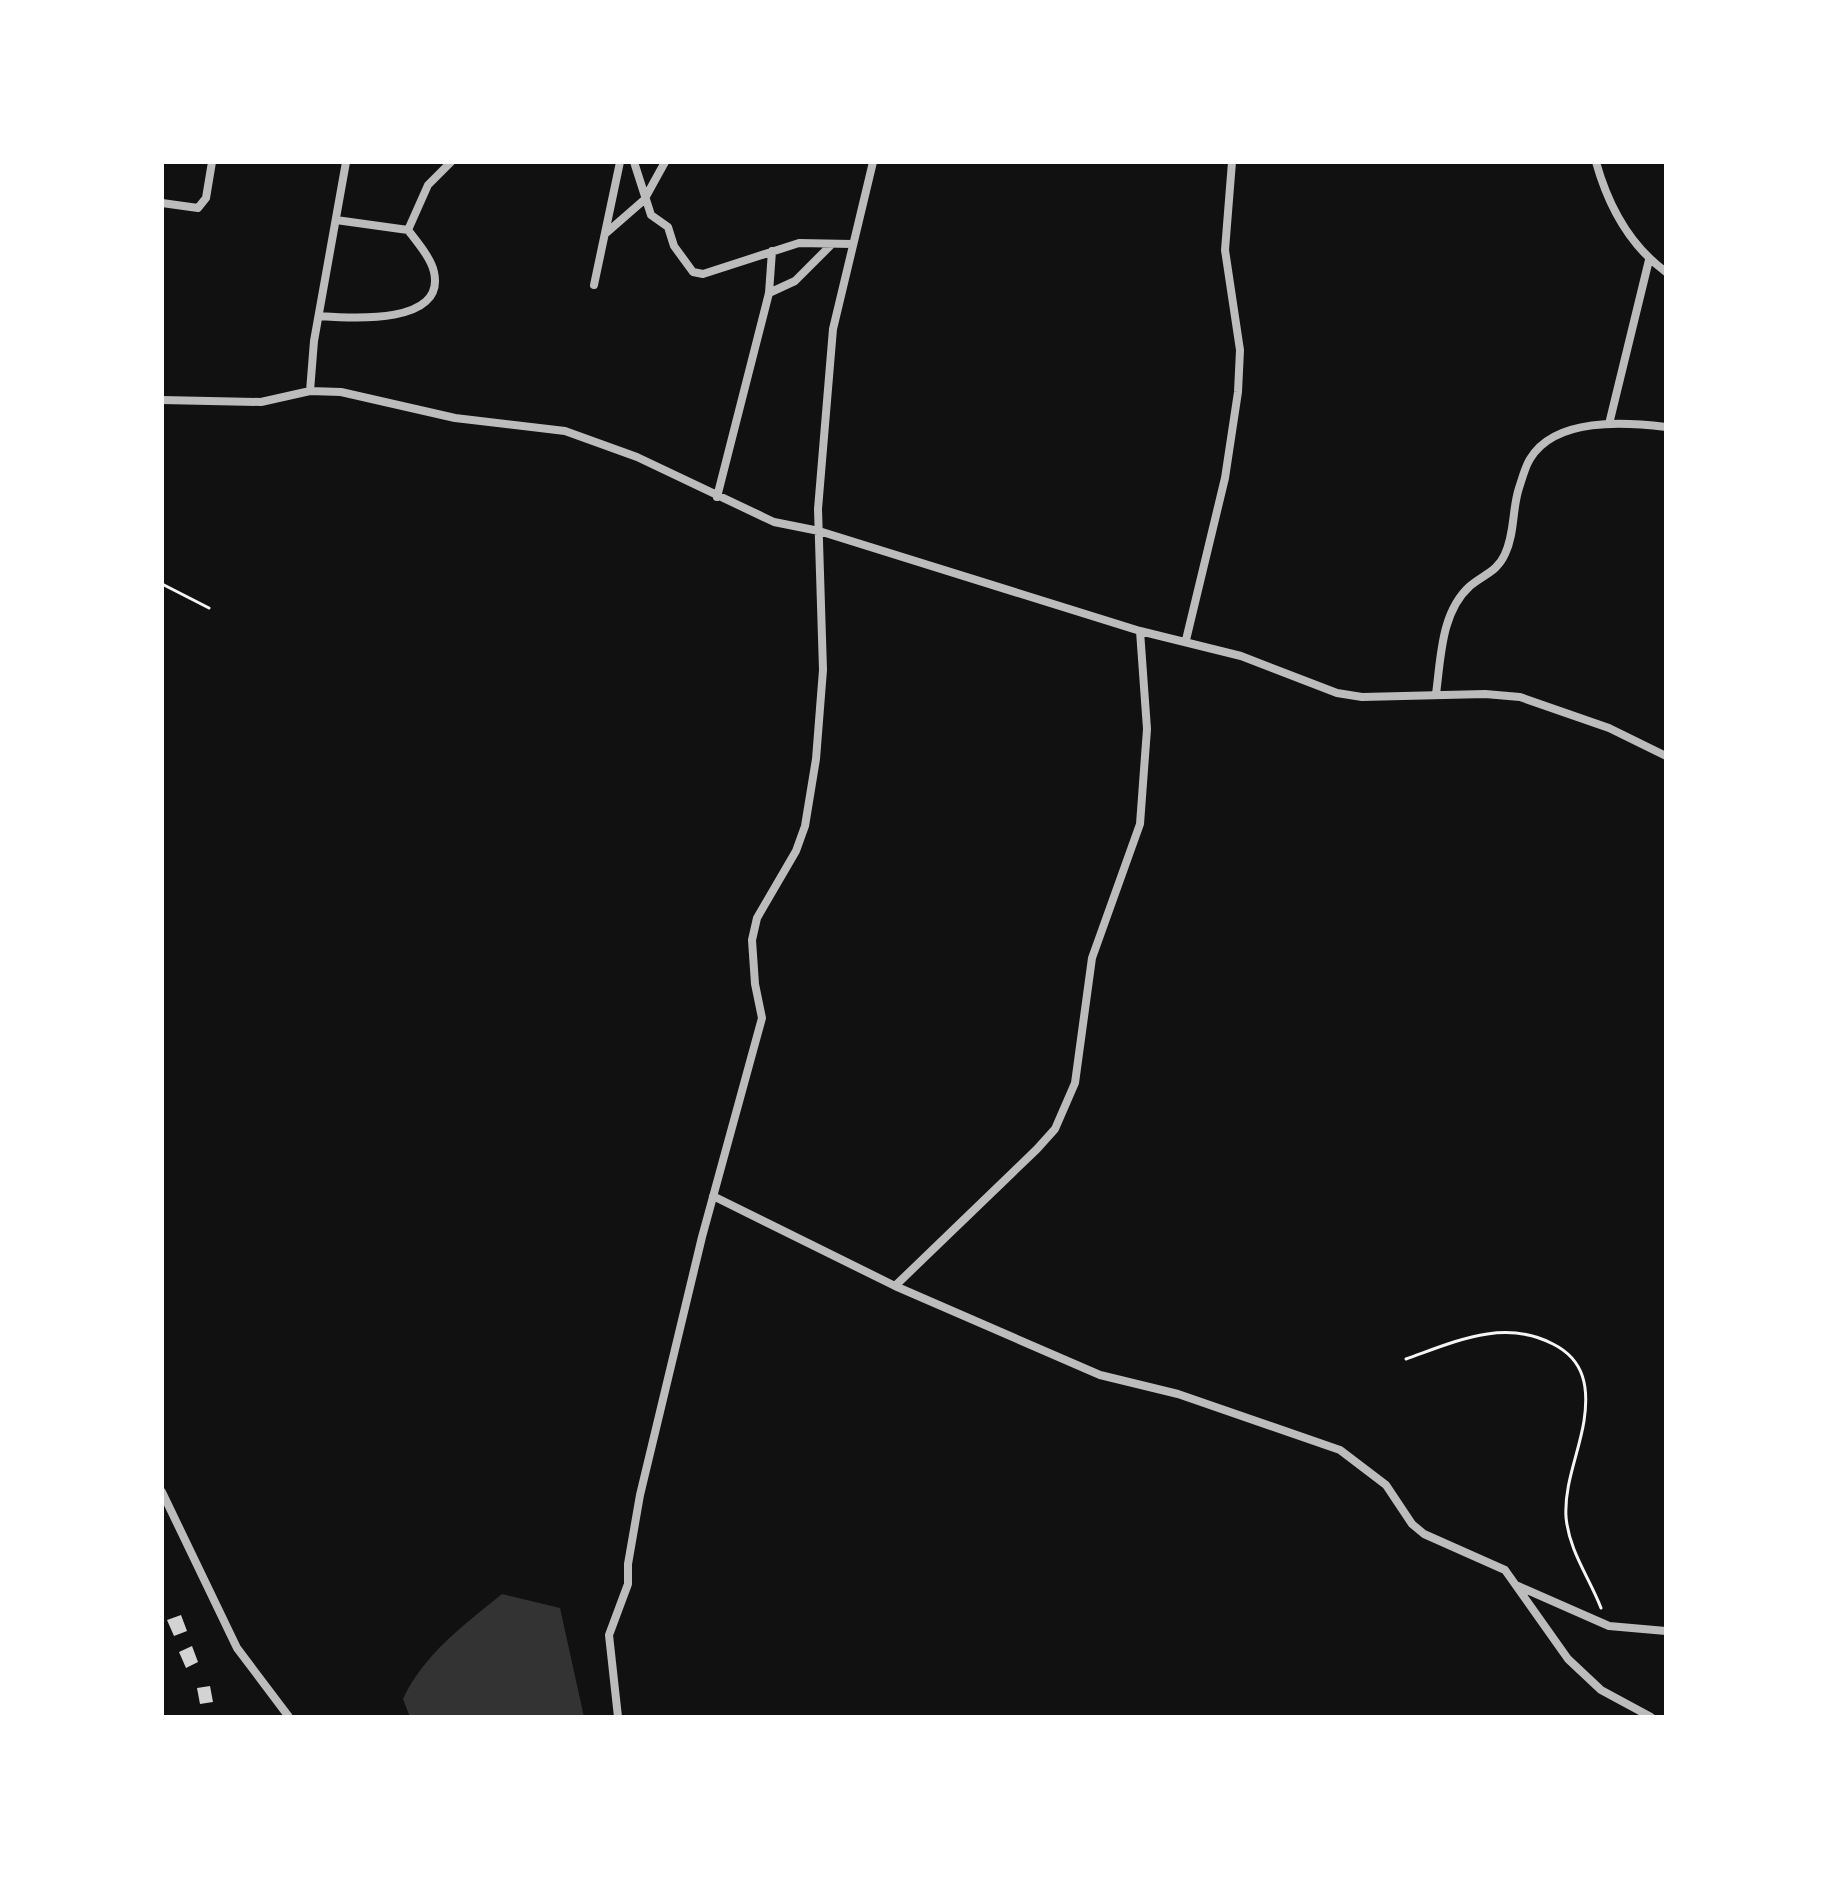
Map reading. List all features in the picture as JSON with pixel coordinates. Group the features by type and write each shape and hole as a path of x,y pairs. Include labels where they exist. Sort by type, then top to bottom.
{"street":[{"path":"162,203 198,208 206,198 212,162"},
{"path":"310,391 319,316 346,162"},
{"path":"408,230 428,185 451,162"},
{"path":"594,285 620,162"},
{"path":"634,162 651,215 668,227 674,246 693,272 703,274 799,243 852,244"},
{"path":"605,234 644,200 665,162"},
{"path":"618,1717 609,1635 628,1584 628,1564 640,1495 713,1196 762,1018 752,965 757,918 796,851 812,786 823,670 818,509 833,329 852,244 866,204 873,162"},
{"path":"1186,640 1225,478 1238,392 1240,350 1225,250 1232,162"},
{"path":"1596,162 1606,198 1649,260 1666,272"},
{"path":"319,316 363,319 421,307 435,286 434,270 408,230 336,220"},
{"path":"769,293 795,281 832,244"},
{"path":"717,497 769,293 772,251"},
{"path":"1609,424 1649,260"},
{"path":"162,400 261,402 310,391 341,392 455,418 565,431 637,457 774,522 819,531 1140,631 1241,656 1337,693 1362,697 1436,694 1520,697 1609,728 1666,756"},
{"path":"1436,694 1443,637 1455,601 1472,584 1496,570 1506,552 1518,492 1530,458 1546,442 1609,424 1666,427"},
{"path":"895,1286 1037,1149 1055,1129 1068,1102 1080,1061 1092,958 1140,824 1147,729 1140,631"},
{"path":"713,1196 895,1286 1100,1375 1178,1394 1340,1450 1386,1485 1412,1524 1424,1534 1505,1570 1518,1586 1533,1615 1568,1659 1601,1690 1651,1717"},
{"path":"162,1492 237,1648 289,1717"},
{"path":"1518,1586 1609,1626 1666,1631"}],"path":[{"path":"162,584 209,608"},
{"path":"1406,1359 1462,1339 1517,1331 1539,1337 1565,1350 1578,1364 1585,1380 1586,1403 1584,1425 1574,1455 1566,1515 1572,1546 1609,1626"}],"shaded area":[{"path":"502,1594 560,1608 584,1717 410,1717 403,1699 422,1668 446,1641"}],"building":[{"path":"181,1615 187,1631 174,1636 167,1620"},
{"path":"192,1646 198,1662 186,1668 179,1652"},
{"path":"210,1686 213,1702 200,1704 197,1688"}]}
